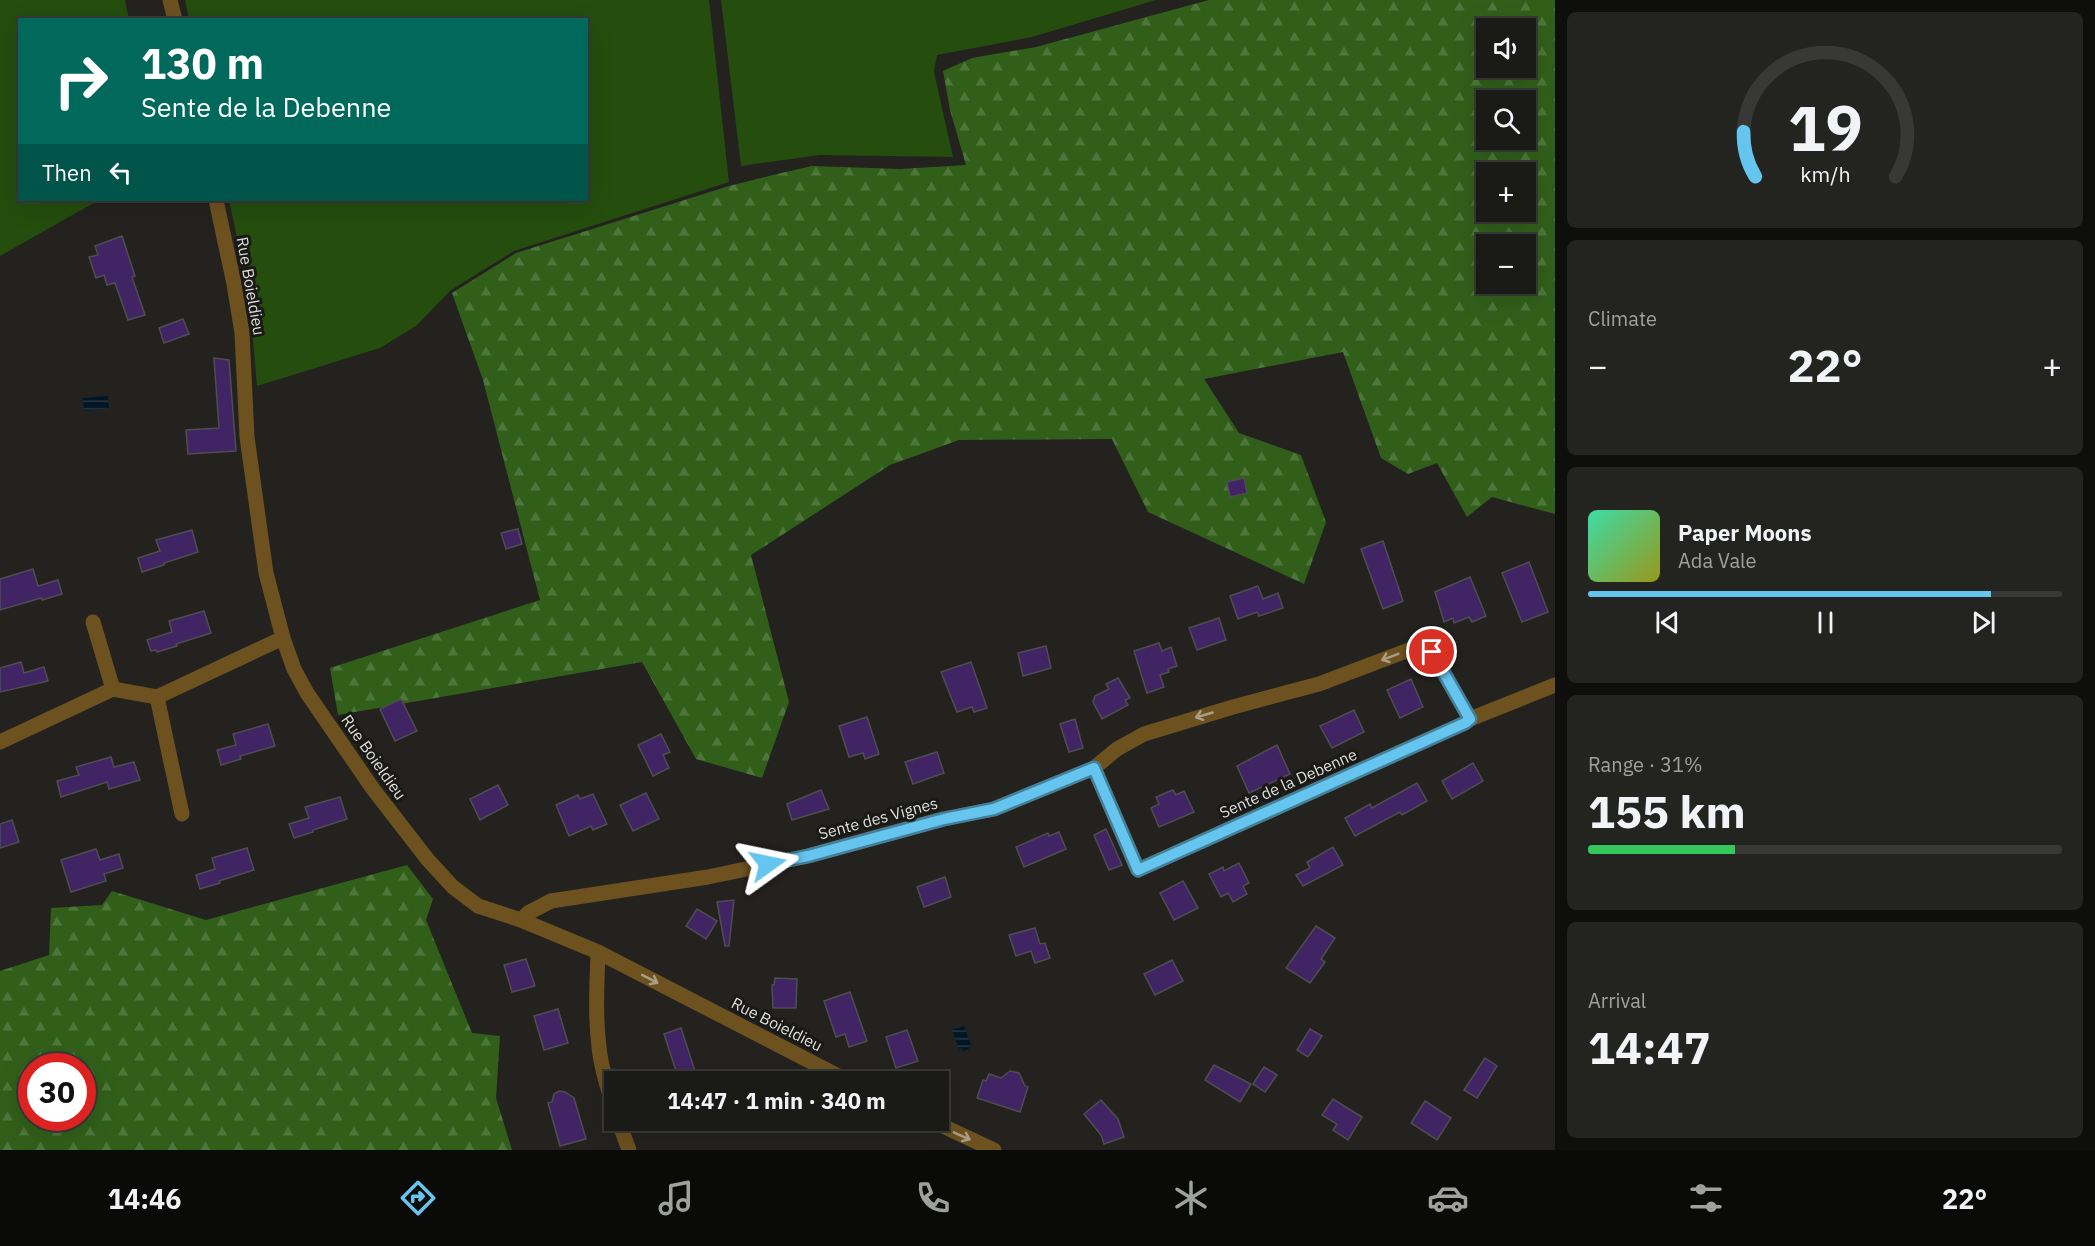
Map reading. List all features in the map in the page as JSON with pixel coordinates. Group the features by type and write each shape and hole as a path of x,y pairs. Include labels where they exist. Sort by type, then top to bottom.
{"street":[{"path":"170,0 174,18"},
{"name":"Rue Boieldieu","path":"216,201 242,333 249,448 266,573 282,638 294,669 307,693 373,789 428,860 453,887 478,906 521,920 598,952 829,1071"},
{"path":"93,622 113,689"},
{"path":"0,742 113,689 157,697 282,638"},
{"name":"Sente des Vignes","path":"521,920 528,913 551,901 708,877 808,856 944,819 994,809 1094,768 1117,749 1144,734 1320,684 1414,648 1432,652 1470,719"},
{"name":"Sente de la Debenne","path":"1094,768 1138,870 1470,719 1555,685"},
{"path":"157,697 182,814"},
{"path":"598,952 596,991 599,1048 604,1072"},
{"path":"949,1129 994,1150"},
{"path":"622,1131 629,1150"}],"green space":[{"path":"0,0 125,0 129,18 18,18 18,201 97,201 0,256"},
{"path":"185,0 709,0 729,182 514,251 451,290 416,326 380,348 257,386 249,294 229,201 588,201 588,18 189,18"},
{"path":"721,0 1156,0 1032,37 937,55 934,72 953,157 820,155 741,166"},
{"path":"1209,0 1555,0 1555,514 1492,497 1467,517 1437,463 1408,474 1381,458 1343,352 1204,379 1239,433 1301,455 1326,522 1304,584 1148,512 1112,439 959,440 890,465 751,555 789,702 762,778 696,759 642,662 338,715 330,668 540,600 483,380 452,293 516,253 729,186 777,174 812,166 900,169 966,165 950,110 943,71 972,58 1036,47"},
{"path":"407,865 433,899 426,920 472,1033 500,1036 496,1098 512,1150 0,1150 0,971 49,955 51,908 102,905 112,891 206,920"}],"water":[{"path":"108,396 109,408 84,411 83,398"},
{"path":"964,1026 971,1045 968,1046 969,1049 963,1051 962,1048 959,1049 952,1030"}],"building":[{"path":"122,236 135,276 132,277 145,315 128,320 115,283 107,285 104,275 96,278 89,257 98,255 95,246"},
{"path":"183,319 189,334 164,343 159,328"},
{"path":"214,358 229,360 236,451 188,454 186,430 219,428"},
{"path":"1244,478 1247,493 1230,497 1227,482"},
{"path":"518,529 522,544 506,549 501,533"},
{"path":"192,530 198,552 142,572 138,558 160,551 156,540"},
{"path":"1383,541 1403,601 1383,609 1361,549"},
{"path":"1529,562 1548,612 1522,622 1502,573"},
{"path":"33,569 38,586 58,580 62,594 0,610 0,579"},
{"path":"1470,577 1486,616 1472,622 1469,617 1454,623 1453,618 1444,622 1435,592"},
{"path":"1258,586 1263,599 1278,593 1283,608 1259,616 1257,612 1238,619 1230,596"},
{"path":"204,611 211,633 157,652 156,650 151,651 147,640 172,632 169,621"},
{"path":"1219,618 1226,640 1197,650 1189,628"},
{"path":"1159,643 1162,651 1171,647 1177,666 1160,675 1164,687 1147,693 1134,651"},
{"path":"1046,646 1051,668 1023,676 1018,653"},
{"path":"21,662 24,673 44,667 48,681 0,692 0,668"},
{"path":"971,662 987,708 974,712 972,707 957,712 941,672"},
{"path":"1118,678 1130,698 1125,700 1128,705 1102,719 1093,702 1095,696 1109,689 1106,684"},
{"path":"1411,679 1423,707 1400,718 1387,690"},
{"path":"401,699 417,731 395,741 380,709"},
{"path":"1354,710 1364,732 1332,748 1320,726"},
{"path":"867,717 879,754 865,759 863,753 849,757 839,726"},
{"path":"1075,719 1083,748 1069,752 1060,724"},
{"path":"268,724 275,746 240,756 241,759 221,765 217,750 236,745 233,734"},
{"path":"661,734 670,752 663,755 669,768 653,776 638,745"},
{"path":"1277,745 1290,774 1249,793 1237,766"},
{"path":"937,752 944,773 913,784 905,762"},
{"path":"111,757 114,767 134,762 140,780 109,789 107,782 61,797 57,781 79,775 76,767"},
{"path":"1473,763 1483,781 1452,799 1442,781"},
{"path":"1417,783 1427,801 1402,815 1400,812 1355,836 1345,818 1370,804 1372,808"},
{"path":"498,785 508,805 480,820 470,799"},
{"path":"821,790 829,809 792,820 787,804"},
{"path":"1173,790 1176,795 1184,791 1194,812 1159,827 1151,808 1159,804 1156,797"},
{"path":"646,793 659,819 633,831 620,805"},
{"path":"593,794 607,824 593,830 591,826 569,836 556,805 578,795 580,799"},
{"path":"340,797 347,819 294,838 289,824 309,818 305,807"},
{"path":"12,820 19,842 0,848 0,824"},
{"path":"1106,829 1122,865 1109,870 1094,835"},
{"path":"1059,832 1066,849 1024,867 1016,847 1048,833 1049,836"},
{"path":"1333,847 1343,865 1303,886 1296,875 1310,868 1307,862"},
{"path":"247,848 254,870 200,889 196,875 215,869 212,858"},
{"path":"96,849 100,860 119,854 123,868 104,874 106,881 71,892 61,860"},
{"path":"1239,863 1249,883 1243,886 1247,894 1233,902 1228,893 1221,897 1209,874 1223,867 1224,871"},
{"path":"945,877 951,897 924,907 917,887"},
{"path":"1183,881 1198,908 1174,920 1160,893"},
{"path":"734,900 729,946 725,946 717,902"},
{"path":"697,909 717,921 706,939 686,926"},
{"path":"1316,926 1335,938 1321,959 1325,962 1310,983 1286,968"},
{"path":"1035,928 1040,944 1045,943 1050,958 1035,963 1031,951 1016,956 1009,935"},
{"path":"526,959 535,986 512,992 504,965"},
{"path":"1172,960 1183,981 1155,995 1144,974"},
{"path":"775,978 797,979 796,1008 773,1008 772,985 774,985"},
{"path":"850,992 867,1041 849,1047 845,1034 836,1037 824,1001"},
{"path":"558,1009 568,1043 544,1050 534,1016"},
{"path":"681,1028 695,1071 676,1071 664,1034"},
{"path":"1310,1029 1322,1036 1308,1057 1297,1050"},
{"path":"907,1030 918,1061 896,1068 886,1037"},
{"path":"1485,1058 1497,1066 1477,1098 1464,1090"},
{"path":"1214,1065 1251,1084 1240,1102 1205,1080"},
{"path":"1264,1067 1277,1075 1265,1092 1253,1084"},
{"path":"1010,1071 1019,1073 1025,1086 1028,1087 1020,1112 977,1098 983,1080 986,1081 989,1074 1001,1078"},
{"path":"559,1091 574,1098 586,1139 560,1146 548,1103 552,1102 554,1094"},
{"path":"1333,1099 1362,1117 1348,1140 1333,1130 1337,1124 1322,1115"},
{"path":"1101,1100 1118,1119 1124,1137 1104,1144 1101,1135 1084,1114"},
{"path":"1425,1101 1451,1118 1437,1140 1411,1123"}],"route":[{"path":"768,864 808,856 944,819 994,809 1094,768 1138,870 1465,723 1470,719 1432,652"}]}
